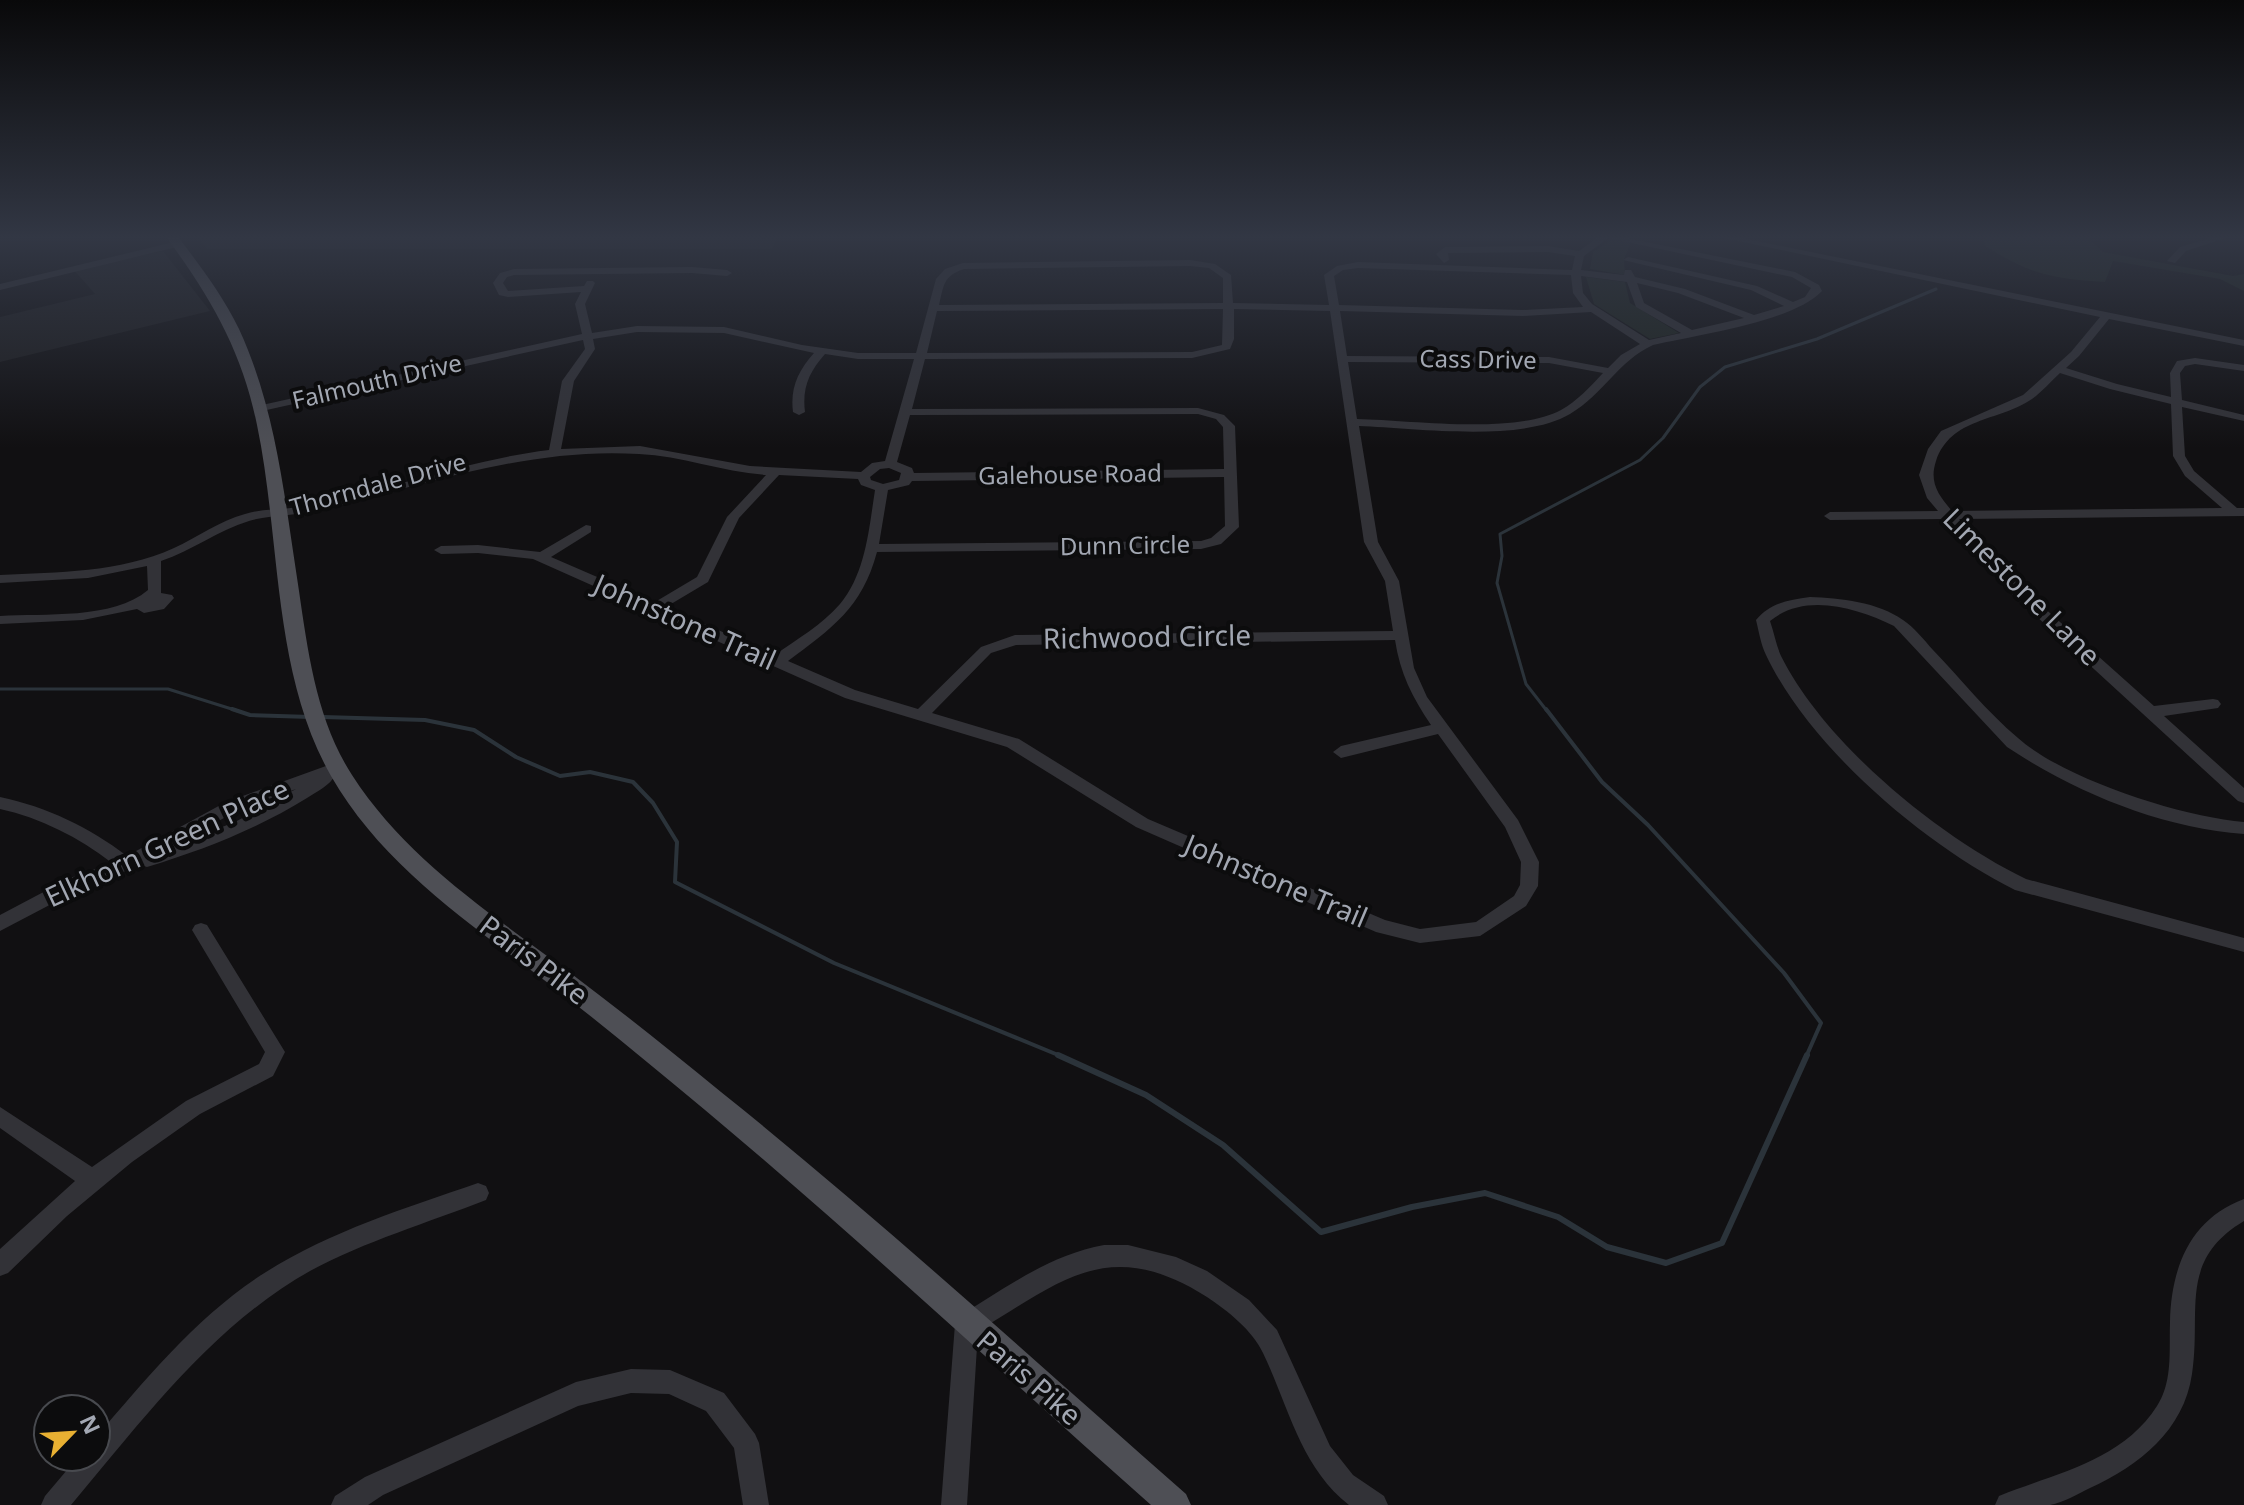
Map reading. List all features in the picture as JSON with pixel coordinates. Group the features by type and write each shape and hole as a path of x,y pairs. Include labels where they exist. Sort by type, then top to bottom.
{"main road":[{"name":"Paris Pike","path":"225,308 245,349 261,404 313,716 337,768 378,825 410,859 471,912 720,1107 1175,1505"}],"street":[{"path":"556,448 568,381 590,349 581,308"},
{"path":"890,464 933,308"},
{"name":"Falmouth Drive","path":"261,404 586,333 637,329 701,327 858,356 1212,353 1226,347 1229,308"},
{"name":"Johnstone Trail","path":"441,550 478,549 541,557 850,694 1013,743 1142,823 1346,912 1420,936 1480,929 1504,916 1520,901 1529,886 1530,862 1512,824 1441,728 1412,681 1389,571 1371,542 1334,308"},
{"path":"1343,308 1523,313 1593,309 1648,344"},
{"path":"1646,308 1691,334"},
{"path":"1731,308 1752,318"},
{"path":"1352,422 1498,425 1549,419 1579,404 1648,344 1785,308"},
{"path":"2068,308 2244,343"},
{"name":"Limestone Lane","path":"2106,316 2097,331 2027,397 2008,408 1960,424 1945,433 1934,449 1925,475 1933,498 2017,591 2244,797"},
{"path":"799,412 796,393 811,362 822,351"},
{"name":"Cass Drive","path":"1343,359 1549,360 1613,372"},
{"path":"2239,512 2189,473 2179,456 2179,404 2175,373 2181,363 2195,361 2244,368"},
{"path":"2058,369 2179,404 2244,418"},
{"name":"Dunn Circle","path":"872,548 1201,545 1216,541 1232,527 1229,426 1220,417 1198,411 906,412"},
{"name":"Thorndale Drive","path":"155,563 200,549 234,529 279,512 305,510 556,448 669,449 775,472 864,476"},
{"path":"890,464 908,471 908,477 898,485 872,486 864,476 876,466 890,464"},
{"path":"654,609 703,579 733,517 775,472"},
{"name":"Galehouse Road","path":"908,477 1232,473"},
{"path":"776,662 844,607 858,586 872,548 882,488"},
{"path":"1830,516 2239,512"},
{"path":"541,557 586,529"},
{"path":"0,579 88,574 155,563"},
{"path":"0,588 90,582 155,563"},
{"path":"0,620 113,612 146,600 157,582 155,563"},
{"path":"2244,828 2210,825 2086,784 2034,759 2013,743 1899,623 1882,614 1843,603 1798,603 1779,606 1763,620 1764,634 1788,681 1850,758 1960,854 1992,874 2021,885 2244,945"},
{"name":"Richwood Circle","path":"921,715 986,650 1015,640 1401,635"},
{"path":"2151,712 2213,704"},
{"path":"1341,752 1441,728"},
{"name":"Elkhorn Green Place","path":"0,924 76,883 231,834 290,804 337,768"},
{"path":"0,803 39,814 102,846 126,865"},
{"path":"0,1265 92,1180 177,1119 266,1070 273,1060 275,1052 201,930"},
{"path":"0,1116 92,1180"},
{"path":"112,1438 174,1365 255,1296 300,1264 392,1224 478,1193"},
{"path":"2008,1505 2071,1486 2124,1459 2166,1415 2181,1377 2180,1322 2187,1269 2204,1237 2235,1213 2244,1210"},
{"path":"954,1505 967,1324 1077,1262 1119,1256 1158,1260 1209,1284 1261,1327 1314,1446 1336,1477 1375,1505"},
{"path":"344,1505 374,1486 576,1394 631,1381 670,1382 715,1402 746,1443 756,1505"},
{"path":"54,1505 82,1473"}],"shaded area":[{"path":"36,308 208,308 210,311 0,362 0,317"},
{"path":"1601,308 1639,308 1679,333 1650,339"}],"waterway":[{"path":"1547,711 1526,684 1497,583 1502,556 1500,534 1640,460 1663,438 1700,387 1725,367 1817,339 1890,308"},
{"path":"0,689 168,689 238,711"},
{"path":"232,709 238,711"},
{"path":"1546,709 1602,782 1648,825 1784,973 1821,1023 1806,1057"},
{"path":"238,711 250,715 311,717"},
{"path":"323,717 425,720 474,730 516,757 560,776 590,772 633,782 653,803 677,842 675,882 834,963 1063,1057"},
{"path":"1058,1055 1146,1095 1223,1145 1321,1232 1412,1207 1485,1193 1558,1217 1607,1247 1666,1263 1722,1243 1807,1055"}]}
